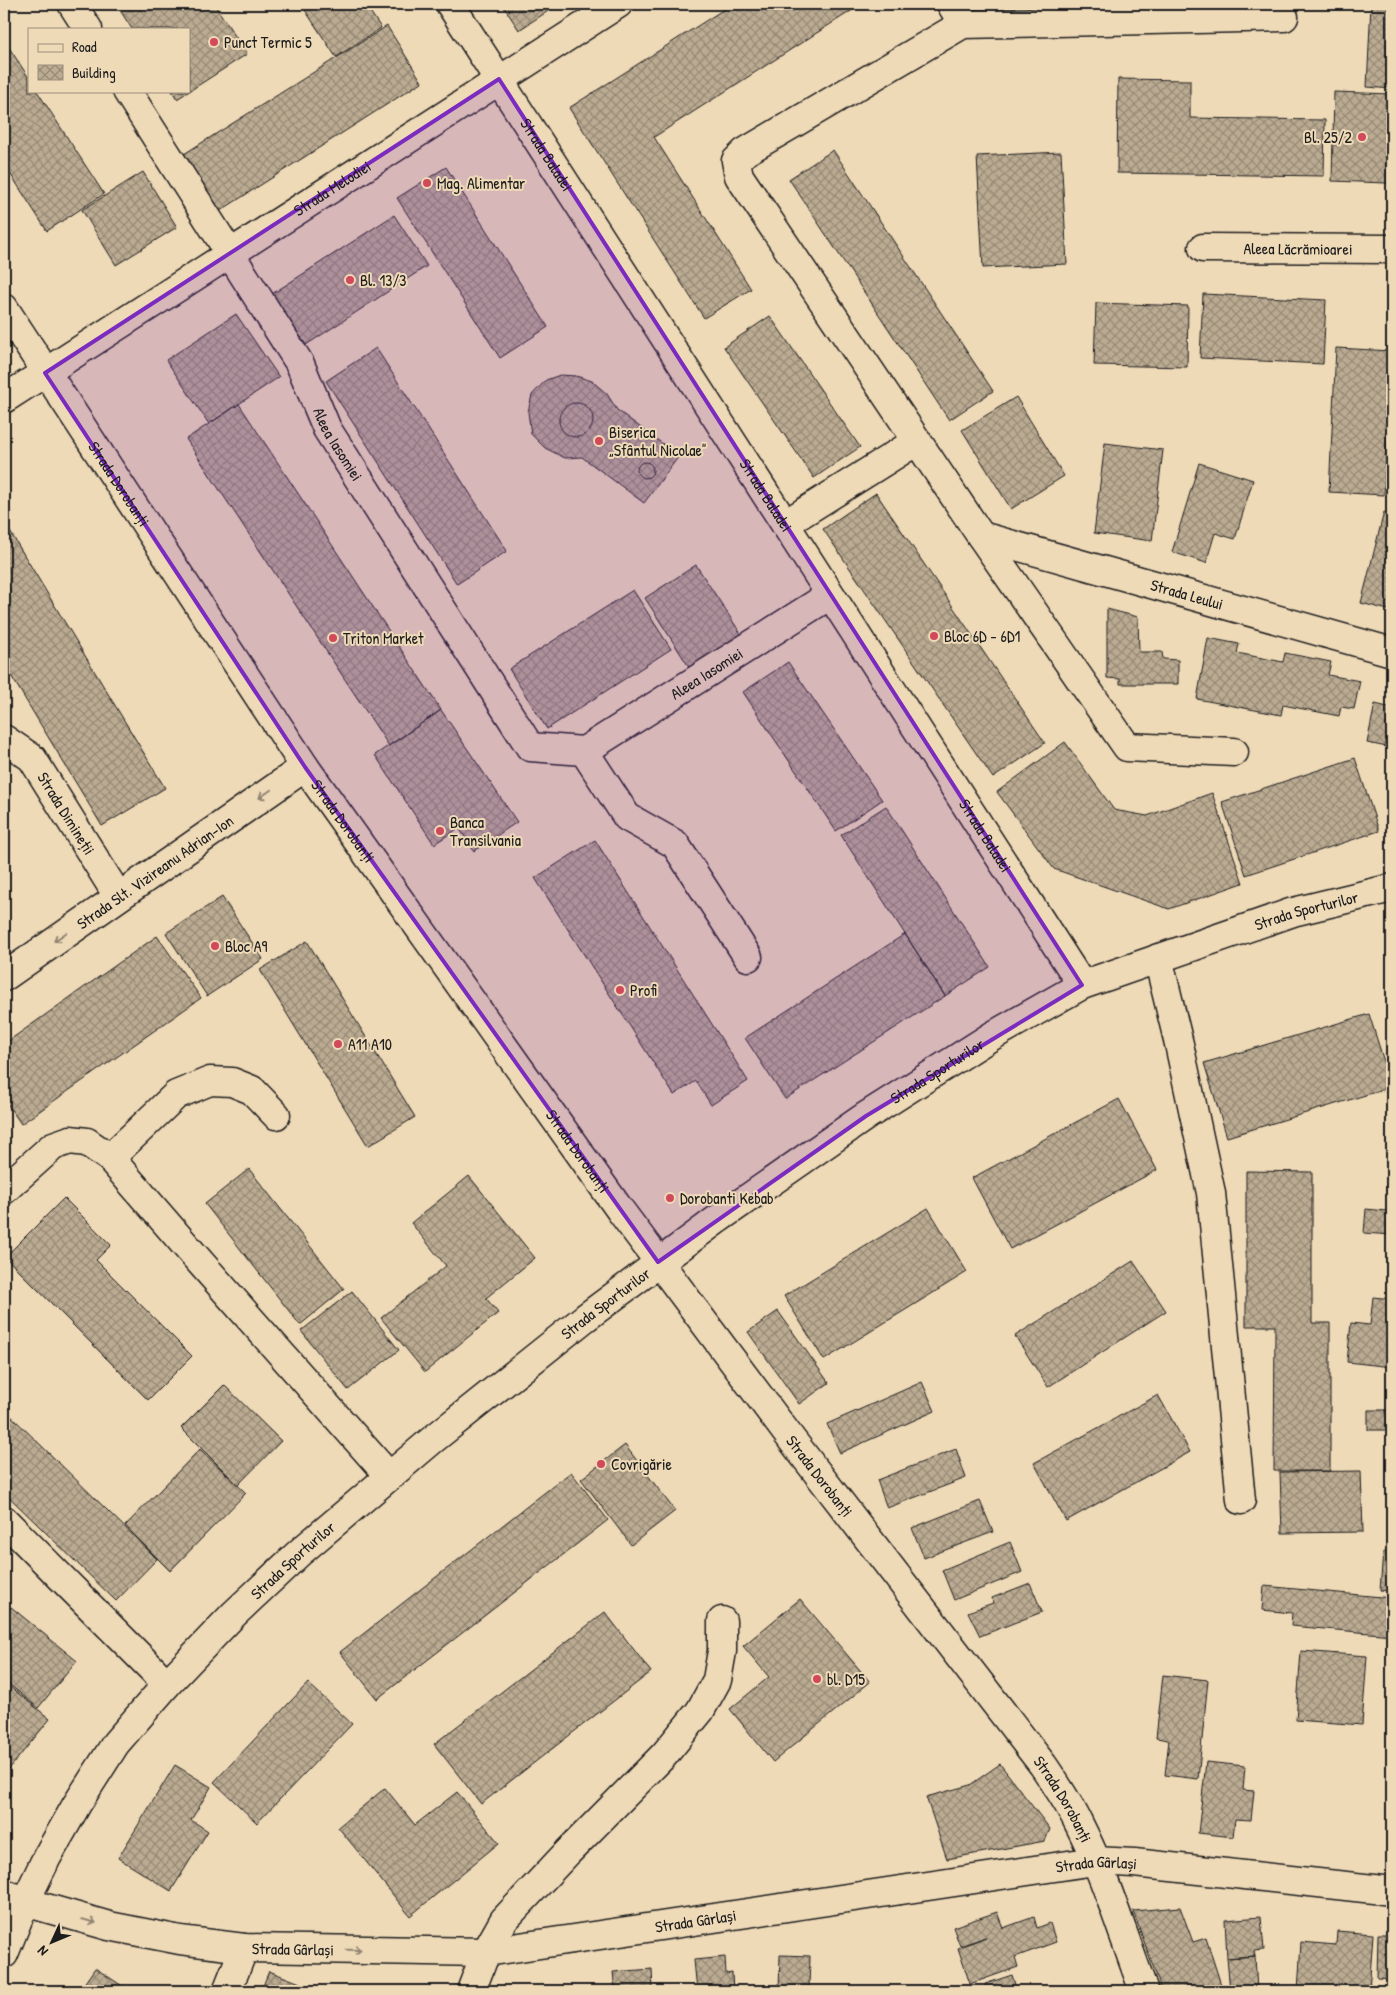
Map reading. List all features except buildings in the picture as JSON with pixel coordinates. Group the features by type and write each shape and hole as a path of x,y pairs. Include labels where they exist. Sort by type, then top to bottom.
{"main road":[{"path":"72,4 87,28"},
{"name":"Strada Baladei","path":"450,4 1082,985"},
{"name":"Strada Melodiei","path":"4,399 618,4"},
{"path":"1234,752 1126,747 981,536 739,176 736,161 745,152 957,14 1284,17"},
{"name":"Aleea Iasomiei","path":"128,92 300,364 327,428 530,747 584,751 830,595"},
{"name":"Aleea Lăcrămioarei","path":"1203,248 1392,249"},
{"name":"Strada Dorobanți","path":"4,308 305,767 658,1262 792,1440 1043,1765 1079,1824 1144,1991"},
{"path":"785,524 917,441"},
{"name":"Strada Leului","path":"981,536 1392,652"},
{"name":"Strada Dimineții","path":"4,739 32,758 118,896"},
{"path":"584,751 627,817 675,844 748,957"},
{"name":"Strada Slt. Vizireanu Adrian-Ion","path":"4,978 118,896 305,767"},
{"name":"Strada Sporturilor","path":"4,1954 14,1898 47,1856 112,1751 167,1684 234,1614 299,1553 446,1428 658,1262 866,1116 992,1036 1082,985 1293,912 1392,888"},
{"path":"1158,958 1179,1044 1211,1193 1241,1500"},
{"path":"110,1158 176,1095 210,1081 232,1082 252,1090 276,1114"},
{"path":"4,1190 53,1146 70,1140 87,1142 110,1158 390,1476"},
{"path":"4,1520 167,1684"},
{"path":"471,1991 486,1952 504,1920 664,1755 700,1710 717,1680 722,1651 722,1621"},
{"name":"Strada Gârlași","path":"14,1898 109,1926 180,1940 244,1948 486,1952 1095,1861 1134,1863 1392,1891"},
{"path":"228,1991 244,1948"}],"highlighted area":[{"path":"499,79 1082,985 866,1116 658,1262 305,767 45,373"}],"place":[{"name":"Punct Termic 5","path":"214,42"},
{"name":"Bl. 25/2","path":"1362,137"},
{"name":"Mag. Alimentar","path":"427,183"},
{"name":"Bl. 13/3","path":"350,280"},
{"name":"Biserica „Sfântul Nicolae\"","path":"599,441"},
{"name":"Bloc 6D - 6D1","path":"934,636"},
{"name":"Triton Market","path":"333,638"},
{"name":"Banca Transilvania","path":"440,831"},
{"name":"Bloc A9","path":"215,946"},
{"name":"Profi","path":"620,990"},
{"name":"A11 A10","path":"338,1044"},
{"name":"Dorobanti Kebab","path":"670,1198"},
{"name":"Covrigărie","path":"601,1464"},
{"name":"bl. D15","path":"817,1679"}]}
